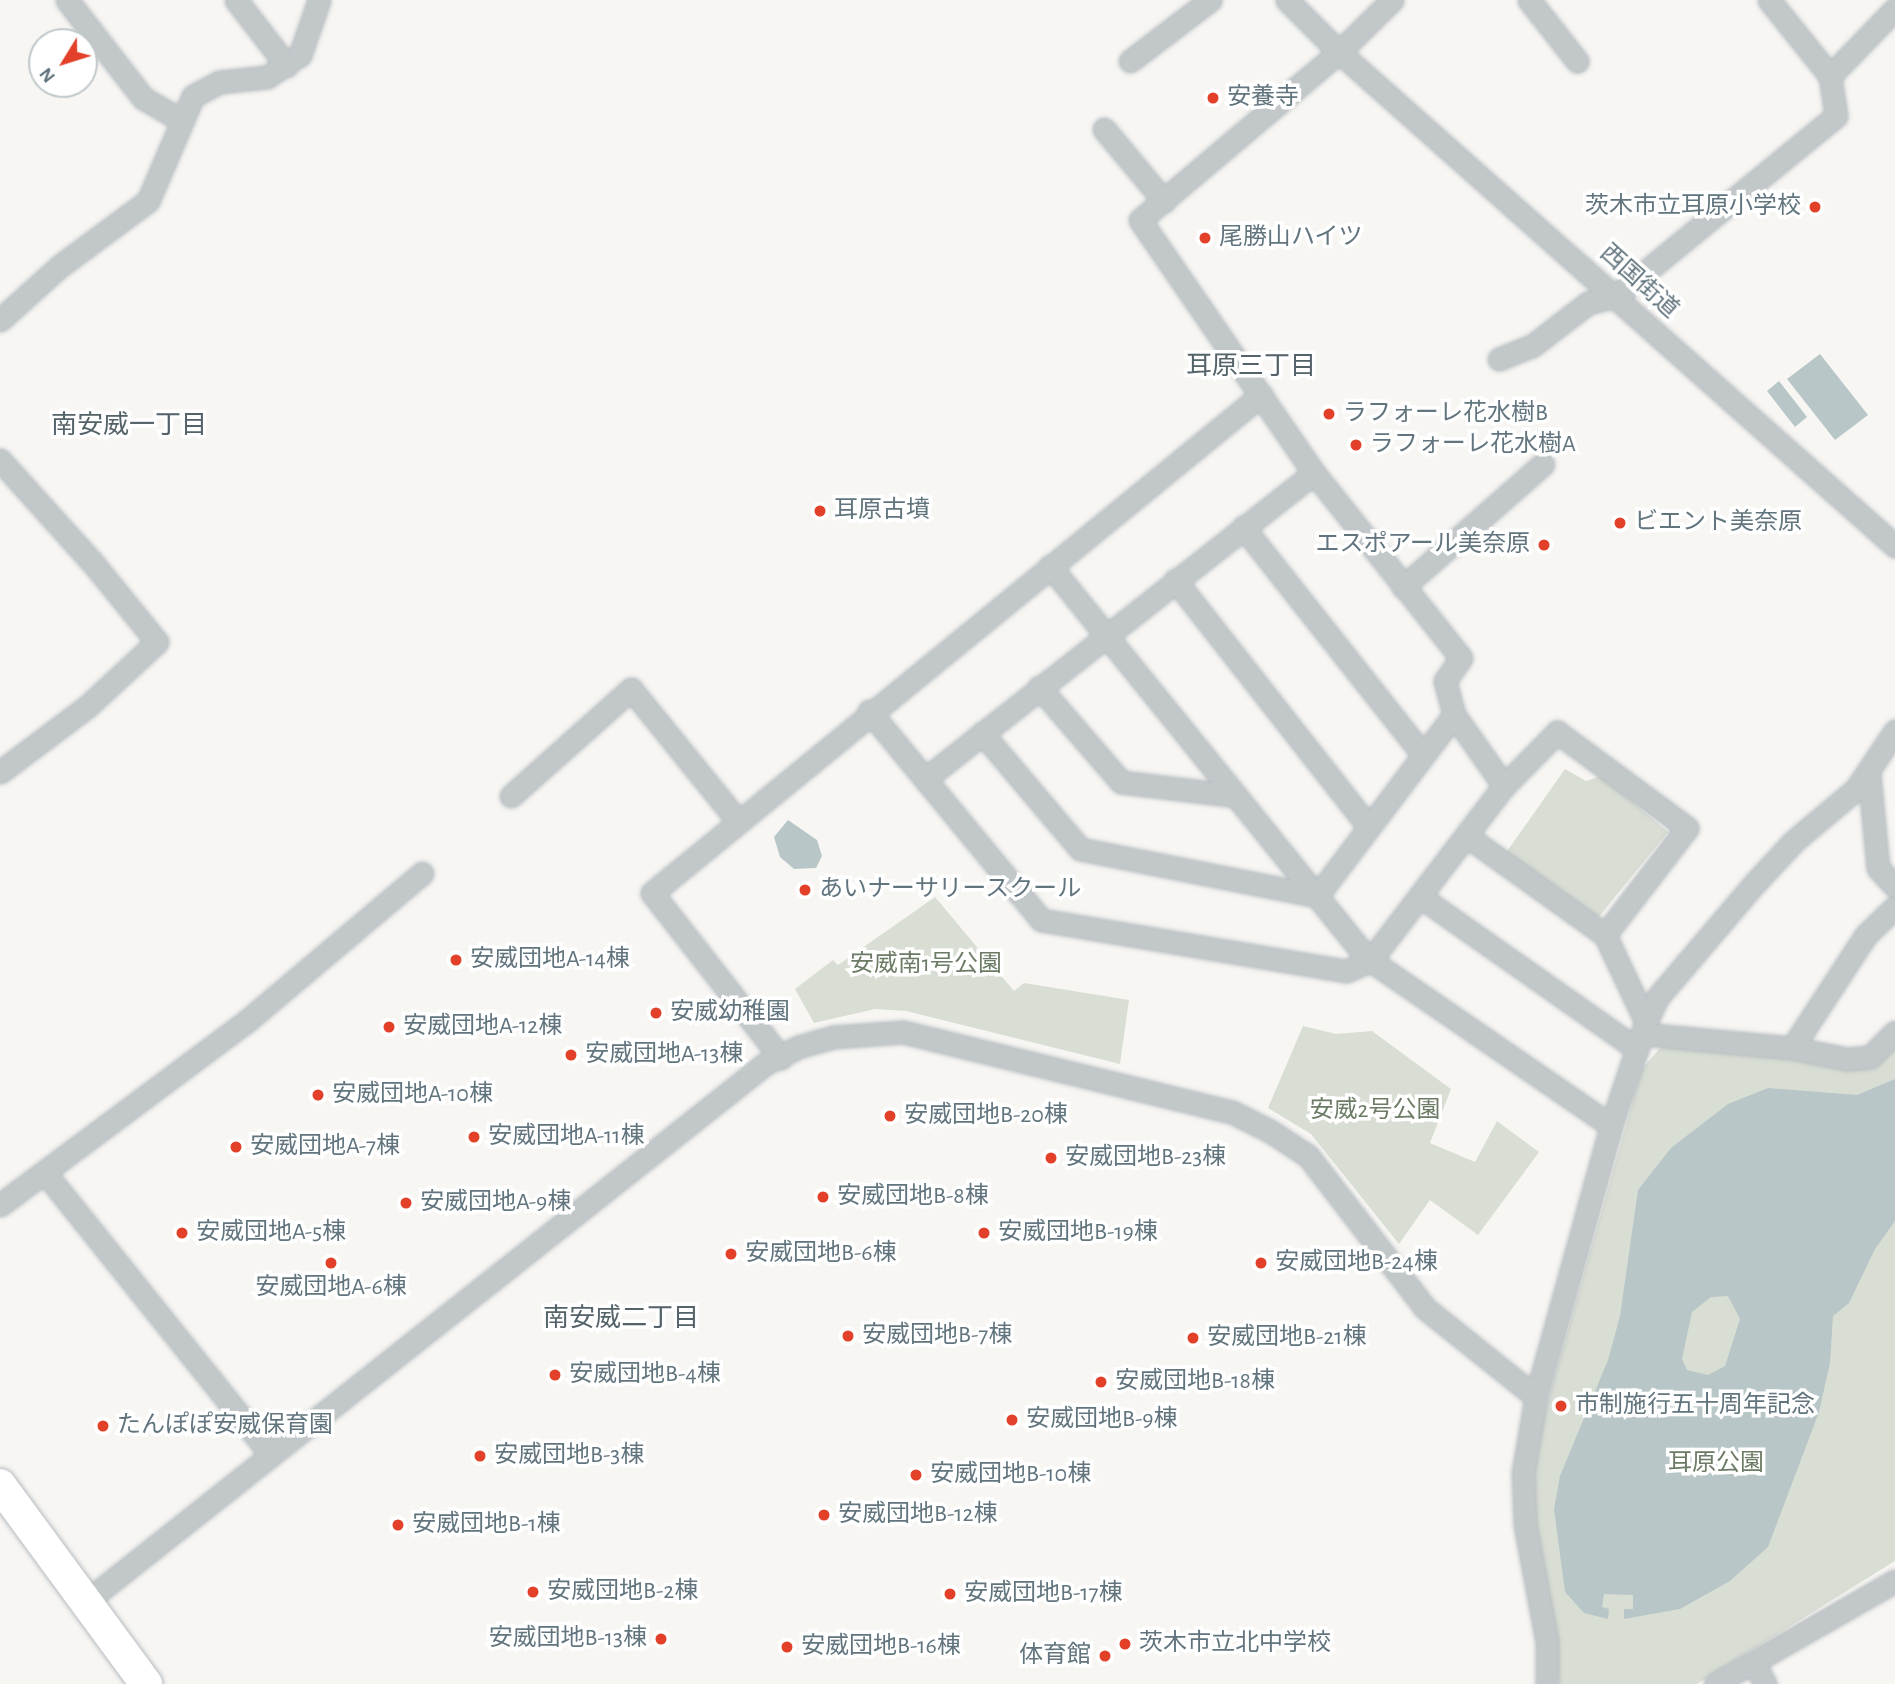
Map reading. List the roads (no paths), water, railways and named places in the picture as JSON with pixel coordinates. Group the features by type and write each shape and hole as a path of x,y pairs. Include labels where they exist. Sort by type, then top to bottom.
{"street":[{"path":"67,0 144,98 181,120"},
{"path":"236,0 287,66"},
{"path":"1129,61 1210,0"},
{"name":"西国街道","path":"1287,0 1339,52 1895,546"},
{"path":"1392,0 1339,52 1140,220 1314,472 1461,657 1445,681 1454,715 1504,786"},
{"path":"1529,0 1577,61"},
{"path":"1499,359 1532,346 1588,303 1616,296 1836,116 1830,76 1769,0"},
{"path":"0,320 61,267 148,201 186,105 201,90 219,82 267,77 300,55 315,2"},
{"path":"1830,76 1895,9"},
{"path":"1104,129 1164,201"},
{"path":"781,1058 652,893 869,711 1261,395"},
{"path":"0,460 92,562 157,642 88,706 0,772"},
{"path":"1403,587 1543,464"},
{"path":"925,779 1105,634 1314,472"},
{"path":"1243,527 1423,755"},
{"path":"1051,566 1370,961 1611,1126"},
{"path":"1175,580 1369,827"},
{"path":"1039,687 1121,782 1236,796"},
{"path":"511,796 631,689 737,820"},
{"path":"869,711 1041,920 1346,971 1370,961 1422,898 1504,786 1557,732 1688,828 1605,935"},
{"path":"1317,896 1454,715"},
{"path":"1548,1684 1547,1642 1525,1524 1523,1473 1536,1397 1611,1126 1642,1035 1657,998 1755,883 1869,773 1895,731"},
{"path":"982,733 1080,849 1317,896"},
{"path":"1869,773 1878,868 1895,886"},
{"path":"1468,837 1605,935 1642,1035"},
{"path":"0,1205 46,1174 247,1021 422,873"},
{"path":"1422,898 1642,1035 1792,1048 1847,1059 1870,1057 1895,1032"},
{"path":"1792,1048 1866,935 1895,906"},
{"path":"88,1600 765,1064 798,1047 833,1037 902,1032 1232,1112 1308,1156 1425,1308 1536,1397"},
{"path":"46,1174 271,1455"},
{"path":"0,1485 88,1600 146,1684"},
{"path":"1715,1684 1895,1581"},
{"path":"1754,1663 1765,1684"}],"place":[{"name":"安養寺","path":"1213,98"},
{"name":"茨木市立耳原小学校","path":"1815,207"},
{"name":"尾勝山ハイツ","path":"1205,238"},
{"name":"ラフォーレ花水樹B","path":"1329,414"},
{"name":"ラフォーレ花水樹A","path":"1356,445"},
{"name":"耳原古墳","path":"820,511"},
{"name":"ビエント美奈原","path":"1620,523"},
{"name":"エスポアール美奈原","path":"1544,545"},
{"name":"あいナーサリースクール","path":"805,890"},
{"name":"安威団地A-14棟","path":"456,960"},
{"name":"安威幼稚園","path":"656,1013"},
{"name":"安威団地A-12棟","path":"389,1027"},
{"name":"安威団地A-13棟","path":"571,1055"},
{"name":"安威団地A-10棟","path":"318,1095"},
{"name":"安威団地B-20棟","path":"890,1116"},
{"name":"安威団地A-11棟","path":"474,1137"},
{"name":"安威団地A-7棟","path":"236,1147"},
{"name":"安威団地B-23棟","path":"1051,1158"},
{"name":"安威団地B-8棟","path":"823,1197"},
{"name":"安威団地A-9棟","path":"406,1203"},
{"name":"安威団地A-5棟","path":"182,1233"},
{"name":"安威団地B-19棟","path":"984,1233"},
{"name":"安威団地B-6棟","path":"731,1254"},
{"name":"安威団地A-6棟","path":"331,1263"},
{"name":"安威団地B-24棟","path":"1261,1263"},
{"name":"安威団地B-7棟","path":"848,1336"},
{"name":"安威団地B-21棟","path":"1193,1338"},
{"name":"安威団地B-4棟","path":"555,1375"},
{"name":"安威団地B-18棟","path":"1101,1382"},
{"name":"市制施行五十周年記念","path":"1561,1406"},
{"name":"安威団地B-9棟","path":"1012,1420"},
{"name":"たんぽぽ安威保育園","path":"103,1426"},
{"name":"安威団地B-3棟","path":"480,1456"},
{"name":"安威団地B-10棟","path":"916,1475"},
{"name":"安威団地B-12棟","path":"824,1515"},
{"name":"安威団地B-1棟","path":"398,1525"},
{"name":"安威団地B-2棟","path":"533,1592"},
{"name":"安威団地B-17棟","path":"950,1594"},
{"name":"安威団地B-13棟","path":"661,1639"},
{"name":"茨木市立北中学校","path":"1125,1644"},
{"name":"安威団地B-16棟","path":"787,1647"},
{"name":"体育館","path":"1105,1656"}],"district":[{"name":"耳原三丁目","path":"1251,367"},
{"name":"南安威一丁目","path":"129,426"},
{"name":"南安威二丁目","path":"621,1319"}],"park label":[{"name":"安威南1号公園","path":"926,965"},
{"name":"安威2号公園","path":"1375,1111"},
{"name":"耳原公園","path":"1716,1464"}]}
